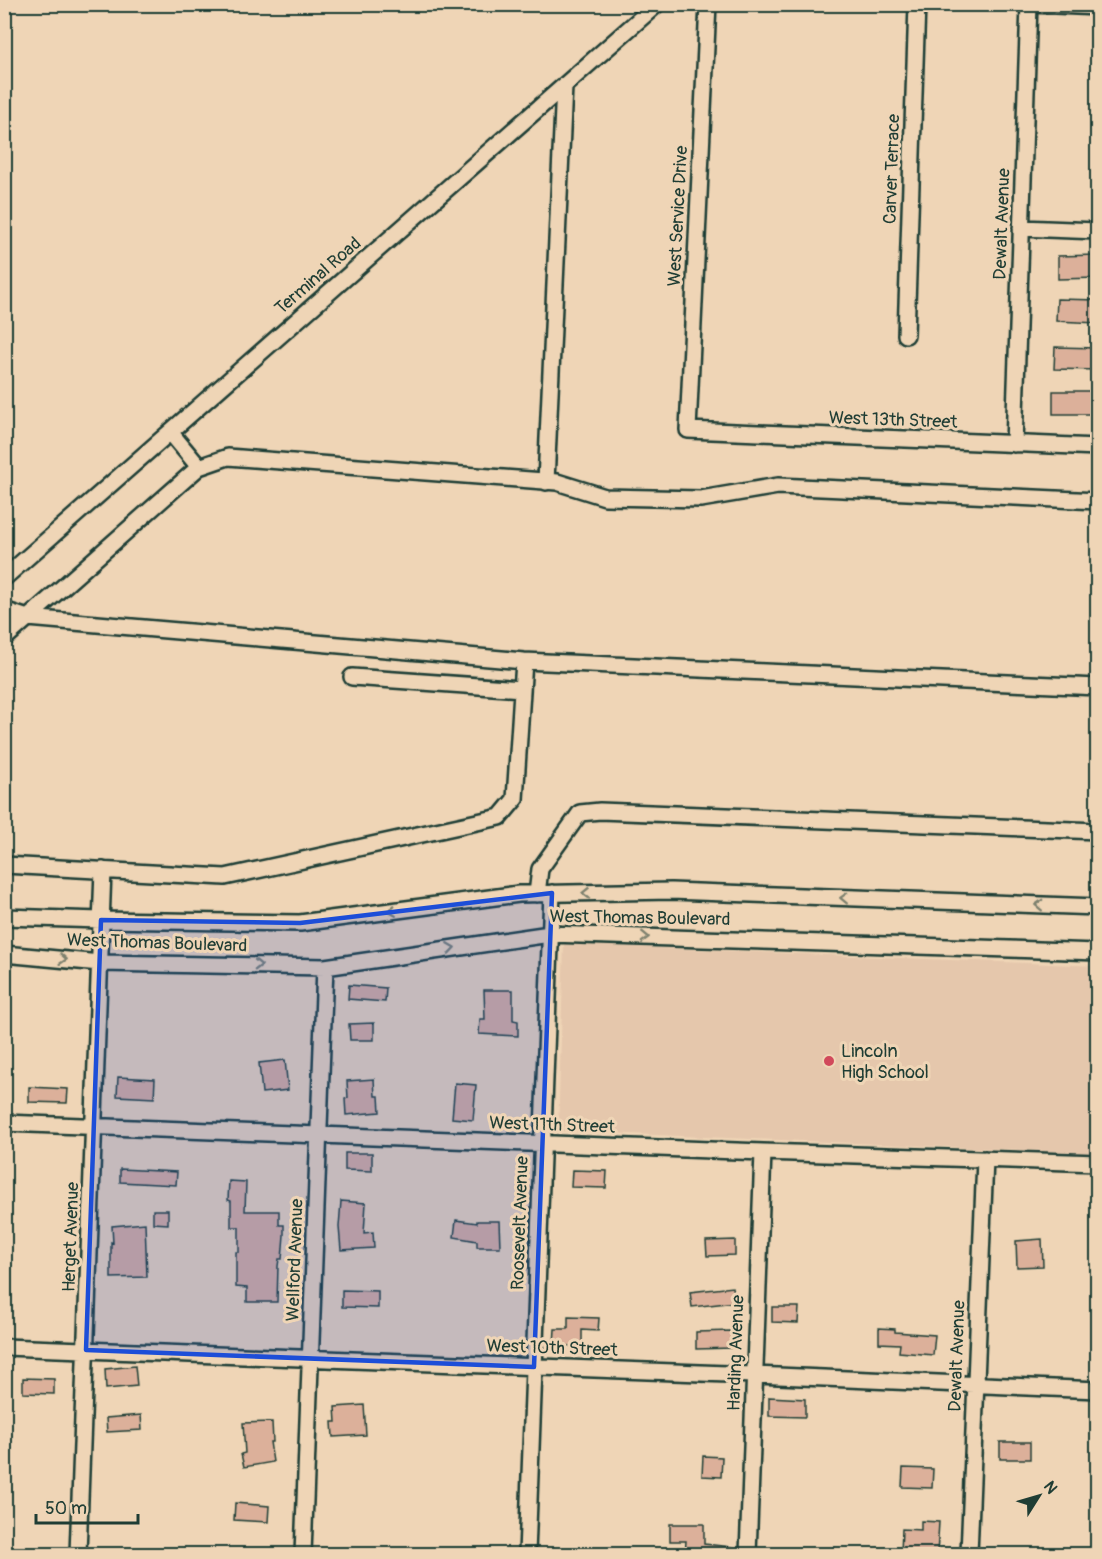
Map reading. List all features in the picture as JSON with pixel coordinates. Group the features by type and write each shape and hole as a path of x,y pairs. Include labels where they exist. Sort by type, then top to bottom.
{"street":[{"name":"Terminal Road","path":"4,578 657,4"},
{"name":"West Service Drive","path":"688,430 708,4"},
{"name":"Carver Terrace","path":"906,335 917,4"},
{"path":"1031,4 1098,7"},
{"name":"Dewalt Avenue","path":"1014,444 1031,4"},
{"path":"546,482 564,86"},
{"path":"1021,228 1098,231"},
{"name":"West 13th Street","path":"688,430 1098,447"},
{"path":"170,432 199,466"},
{"path":"4,639 199,466 228,458 557,482 605,496 701,499 777,486 1098,501"},
{"path":"4,610 28,618 524,661 1098,687"},
{"path":"4,864 225,877 500,817 515,799 524,661"},
{"path":"352,677 522,689"},
{"name":"Roosevelt Avenue","path":"528,1554 550,934 540,869 580,813 600,811 1098,831"},
{"name":"Herget Avenue","path":"78,1554 103,870"},
{"name":"West Thomas Boulevard","path":"4,917 300,923 519,894 671,891 1098,907"},
{"name":"West Thomas Boulevard","path":"4,954 100,963 325,967 550,934 1098,952"},
{"name":"Wellford Avenue","path":"303,1554 325,967"},
{"name":"West 11th Street","path":"4,1123 1098,1163"},
{"name":"Harding Avenue","path":"748,1554 763,1152"},
{"name":"Dewalt Avenue","path":"969,1554 985,1159"},
{"name":"West 10th Street","path":"4,1347 1098,1390"}],"highlighted area":[{"path":"552,893 534,1367 86,1350 101,920 300,923"}],"shaded area":[{"name":"Lincoln High School","path":"564,944 1097,966 1097,1153 558,1131"}],"building":[{"path":"1098,255 1098,278 1058,279 1058,256"},
{"path":"1057,299 1098,300 1098,323 1056,321"},
{"path":"1055,347 1098,348 1098,370 1054,369"},
{"path":"1053,391 1098,391 1098,414 1053,414"},
{"path":"349,985 386,988 385,1002 348,999"},
{"path":"484,990 513,990 513,1020 518,1021 518,1036 479,1034 480,1019 485,1019"},
{"path":"374,1023 374,1040 350,1040 349,1024"},
{"path":"285,1060 288,1090 262,1093 259,1063"},
{"path":"118,1077 155,1079 154,1098 117,1096"},
{"path":"374,1079 375,1096 379,1096 380,1112 346,1115 347,1081"},
{"path":"455,1083 476,1085 473,1120 452,1118"},
{"path":"29,1087 68,1089 67,1103 29,1102"},
{"path":"345,1153 372,1153 372,1171 345,1170"},
{"path":"120,1169 177,1172 176,1185 120,1182"},
{"path":"572,1170 607,1171 606,1188 571,1187"},
{"path":"229,1181 246,1182 245,1211 279,1211 279,1225 284,1225 284,1235 282,1259 279,1259 278,1266 277,1302 247,1302 247,1288 236,1287 239,1227 231,1227 231,1201 228,1200"},
{"path":"341,1201 366,1203 364,1233 373,1232 374,1248 341,1250 339,1227"},
{"path":"153,1210 168,1210 168,1224 153,1223"},
{"path":"456,1220 477,1223 477,1221 499,1221 500,1247 477,1247 477,1241 454,1237"},
{"path":"145,1223 147,1277 111,1278 112,1226"},
{"path":"1042,1239 1043,1266 1017,1267 1016,1241"},
{"path":"735,1240 735,1255 707,1256 706,1241"},
{"path":"733,1287 735,1302 692,1307 690,1292"},
{"path":"342,1290 378,1291 378,1308 342,1307"},
{"path":"772,1307 799,1307 798,1323 772,1322"},
{"path":"568,1317 599,1318 598,1331 582,1330 582,1347 554,1345 555,1329 568,1329"},
{"path":"879,1328 895,1329 895,1332 935,1335 933,1355 899,1352 900,1344 879,1343"},
{"path":"732,1331 732,1348 696,1349 696,1332"},
{"path":"135,1366 137,1386 106,1389 105,1369"},
{"path":"23,1378 54,1379 54,1394 23,1393"},
{"path":"769,1397 805,1399 805,1417 769,1416"},
{"path":"364,1405 366,1435 333,1437 332,1422 336,1422 335,1407"},
{"path":"141,1415 142,1430 107,1432 106,1418"},
{"path":"272,1422 273,1442 270,1442 273,1462 244,1467 241,1454 245,1453 243,1423"},
{"path":"1000,1442 1030,1442 1030,1459 1000,1459"},
{"path":"703,1456 722,1457 721,1477 702,1476"},
{"path":"903,1468 933,1469 932,1488 902,1487"},
{"path":"235,1503 269,1506 268,1522 234,1520"},
{"path":"921,1521 939,1522 937,1554 901,1553 902,1529 921,1530"},
{"path":"670,1524 704,1524 704,1544 731,1547 731,1554 685,1554 686,1541 670,1541"}],"place":[{"name":"Lincoln High School","path":"829,1061"}]}
